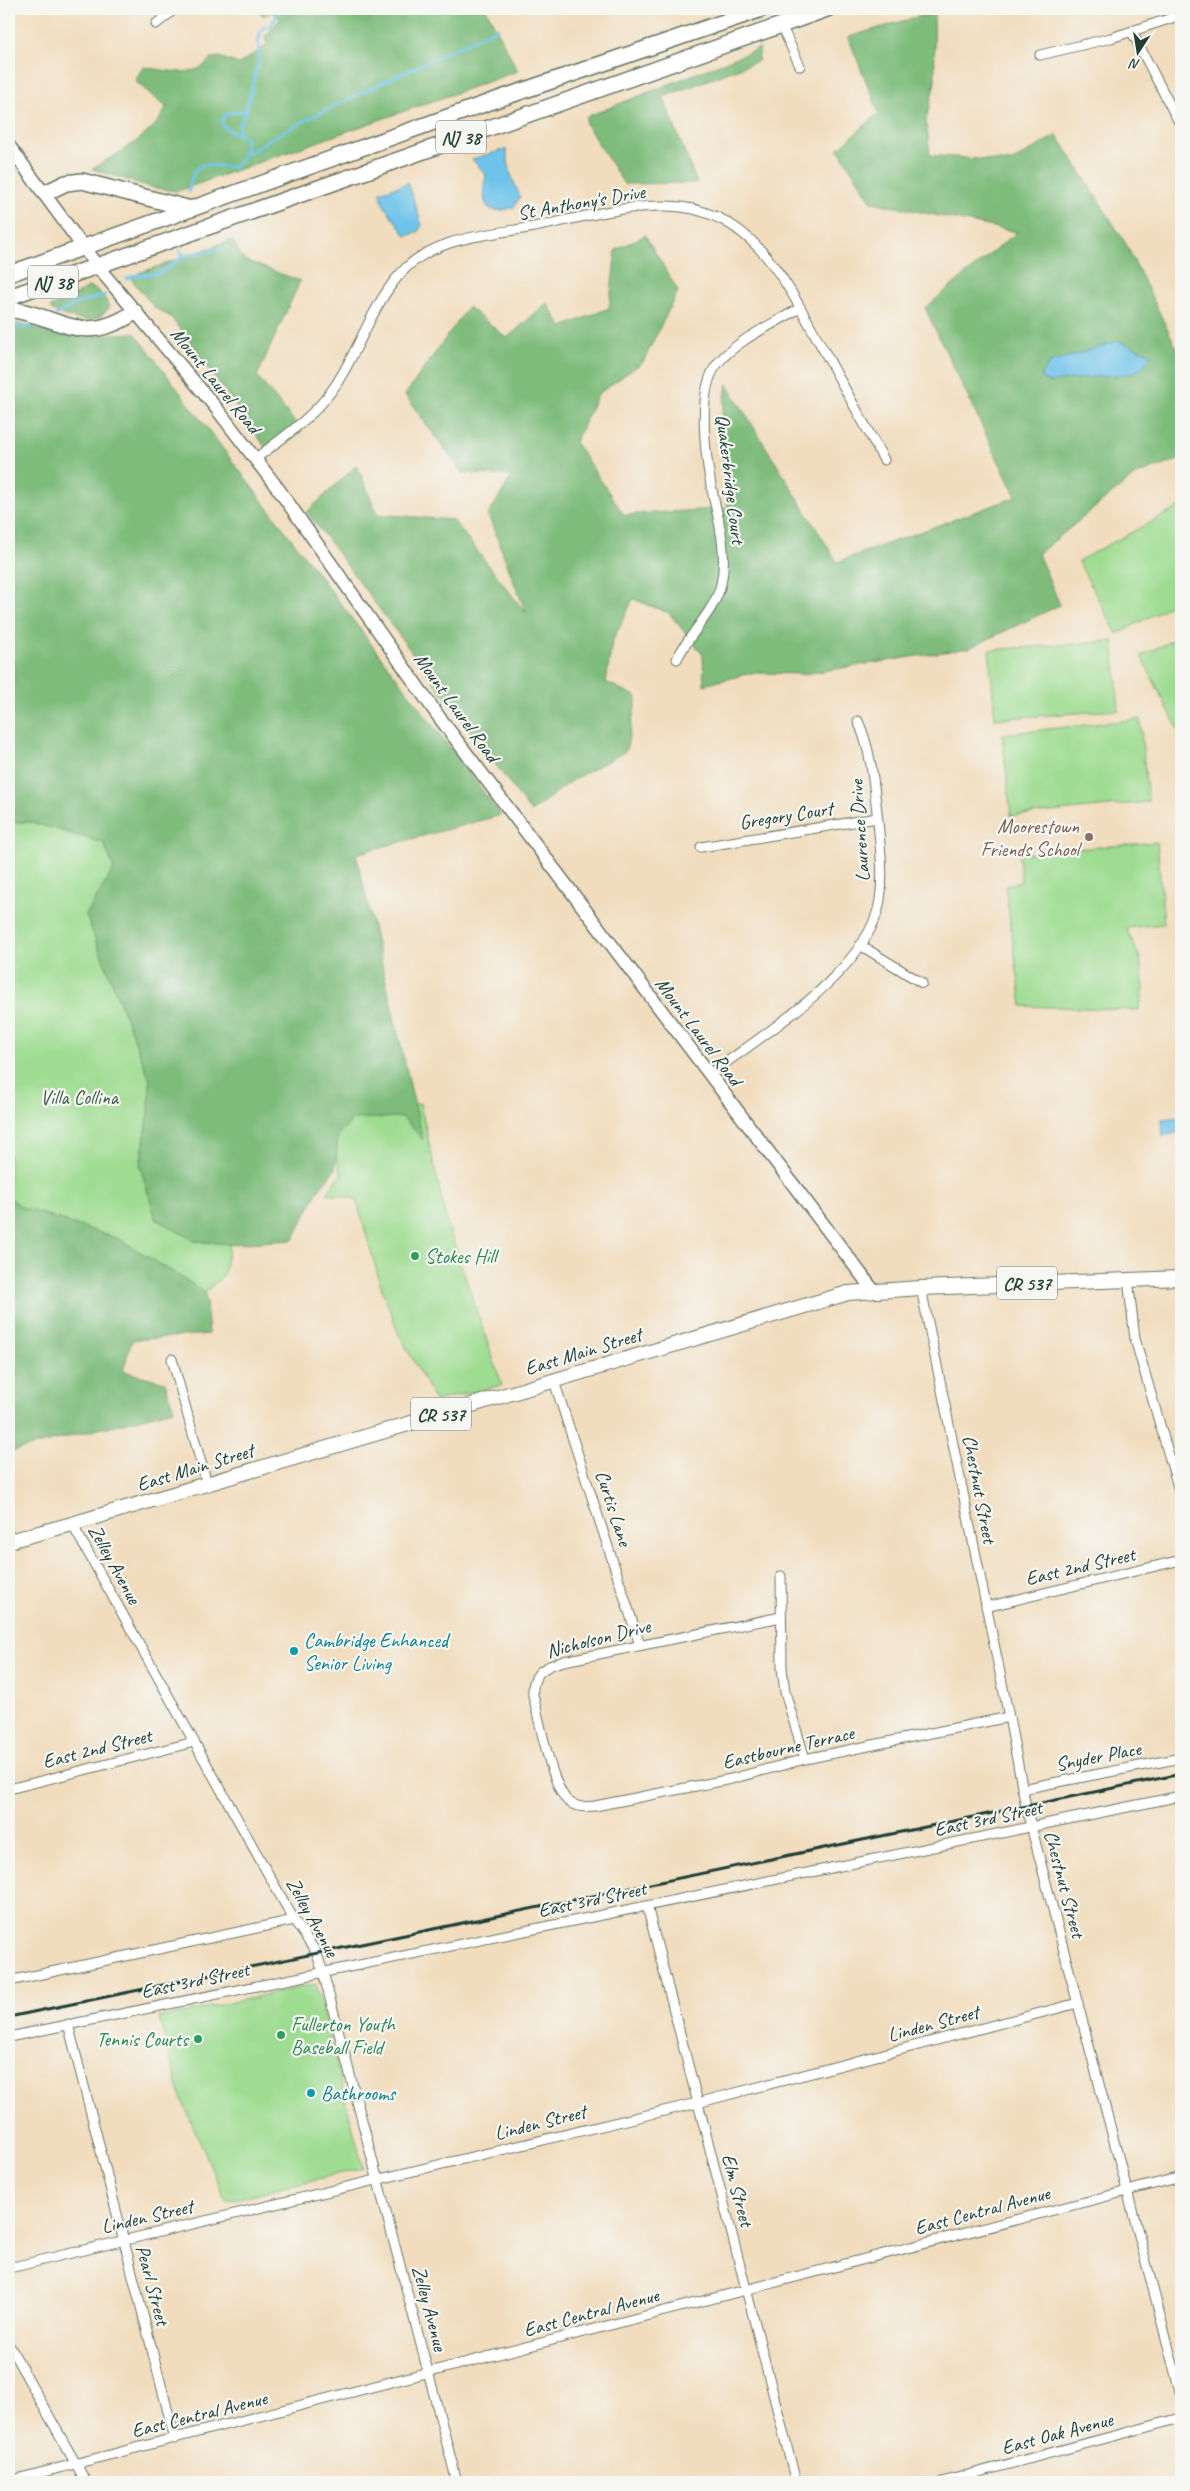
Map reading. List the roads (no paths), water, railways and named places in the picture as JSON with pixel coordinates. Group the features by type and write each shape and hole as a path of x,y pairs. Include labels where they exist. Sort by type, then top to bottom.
{"highway":[{"name":"NJ 38","path":"9,274 487,103 762,9"},
{"name":"NJ 38","path":"9,297 826,9"},
{"path":"44,193 66,183 82,181 191,209"},
{"path":"9,309 27,312 71,328 86,330 115,323 135,312"}],"main road":[{"name":"Mount Laurel Road","path":"9,146 97,266 217,409 255,459 439,716 709,1075 874,1290"},
{"name":"East Main Street","path":"9,1541 848,1294 874,1290 1181,1278"}],"street":[{"path":"156,24 175,9"},
{"path":"1040,55 1132,32 1181,15"},
{"path":"781,25 800,66"},
{"path":"1132,32 1181,126"},
{"name":"St Anthony's Drive","path":"255,459 299,425 324,402 344,371 381,302 401,273 428,252 444,245 594,215 649,207 682,207 714,216 750,239 779,271 884,460"},
{"name":"Quakerbridge Court","path":"678,659 688,640 712,608 722,582 722,531 715,503 706,441 704,409 707,383 712,372 725,356 800,308"},
{"name":"Laurence Drive","path":"709,1075 827,985 852,958 870,928 880,901 881,852 868,748 858,721"},
{"name":"Gregory Court","path":"701,846 878,818"},
{"path":"860,945 922,983"},
{"path":"1128,1279 1135,1339 1181,1497"},
{"name":"Chestnut Street","path":"921,1288 1022,1789 1181,2395"},
{"path":"172,1359 207,1484"},
{"name":"Curtis Lane","path":"554,1381 640,1645"},
{"name":"Zelley Avenue","path":"72,1524 294,1920 316,1952 323,1972 457,2482"},
{"name":"East 2nd Street","path":"986,1607 1181,1560"},
{"path":"782,1576 782,1668 785,1692 804,1759"},
{"name":"Nicholson Drive","path":"574,1806 563,1797 556,1782 533,1695 533,1681 540,1670 555,1663 781,1617"},
{"name":"Eastbourne Terrace","path":"574,1806 595,1806 731,1779 804,1759 1009,1717"},
{"name":"East 2nd Street","path":"9,1789 194,1742"},
{"name":"Snyder Place","path":"1022,1789 1181,1758"},
{"name":"East 3rd Street","path":"9,2037 1181,1796"},
{"name":"Elm Street","path":"647,1906 796,2482"},
{"name":"East 3rd Street","path":"9,1981 294,1920"},
{"name":"Linden Street","path":"9,2268 697,2103 1078,2003"},
{"name":"Pearl Street","path":"68,2024 122,2240 175,2439"},
{"name":"East Central Avenue","path":"9,2481 1181,2177"},
{"path":"9,2345 86,2482"},
{"name":"East Oak Avenue","path":"942,2482 1181,2418"}],"water":[{"path":"506,149 510,172 520,197 514,207 496,210 490,208 485,199 486,175 472,159"},
{"path":"408,183 422,225 418,232 406,236 383,204 380,192"},
{"path":"1118,341 1149,353 1151,356 1142,368 1128,374 1063,380 1051,383 1043,380 1041,375 1050,363"},
{"path":"1181,1117 1181,1132 1163,1136 1162,1119"}],"waterway":[{"path":"239,134 239,125 245,114 258,65 259,37 263,28 271,26 280,9"},
{"path":"244,152 250,153 268,140 332,107 498,28"},
{"path":"189,192 191,180 198,167 202,165 233,167 242,159 246,138 228,130 222,124 222,120 228,114 246,110"},
{"path":"127,279 138,275 162,272 185,256 226,247"},
{"path":"179,250 184,256"},
{"path":"56,315 75,304 105,295"},
{"path":"9,323 24,328 40,324"}],"railway":[{"path":"9,2017 1181,1774"}],"place":[{"name":"Moorestown Friends School","path":"1089,837"},
{"name":"Stokes Hill","path":"415,1256"},
{"name":"Cambridge Enhanced Senior Living","path":"294,1651"},
{"name":"Fullerton Youth Baseball Field","path":"281,2035"},
{"name":"Tennis Courts","path":"198,2039"},
{"name":"Bathrooms","path":"311,2093"}],"park label":[{"name":"Villa Collina","path":"79,1097"}]}
